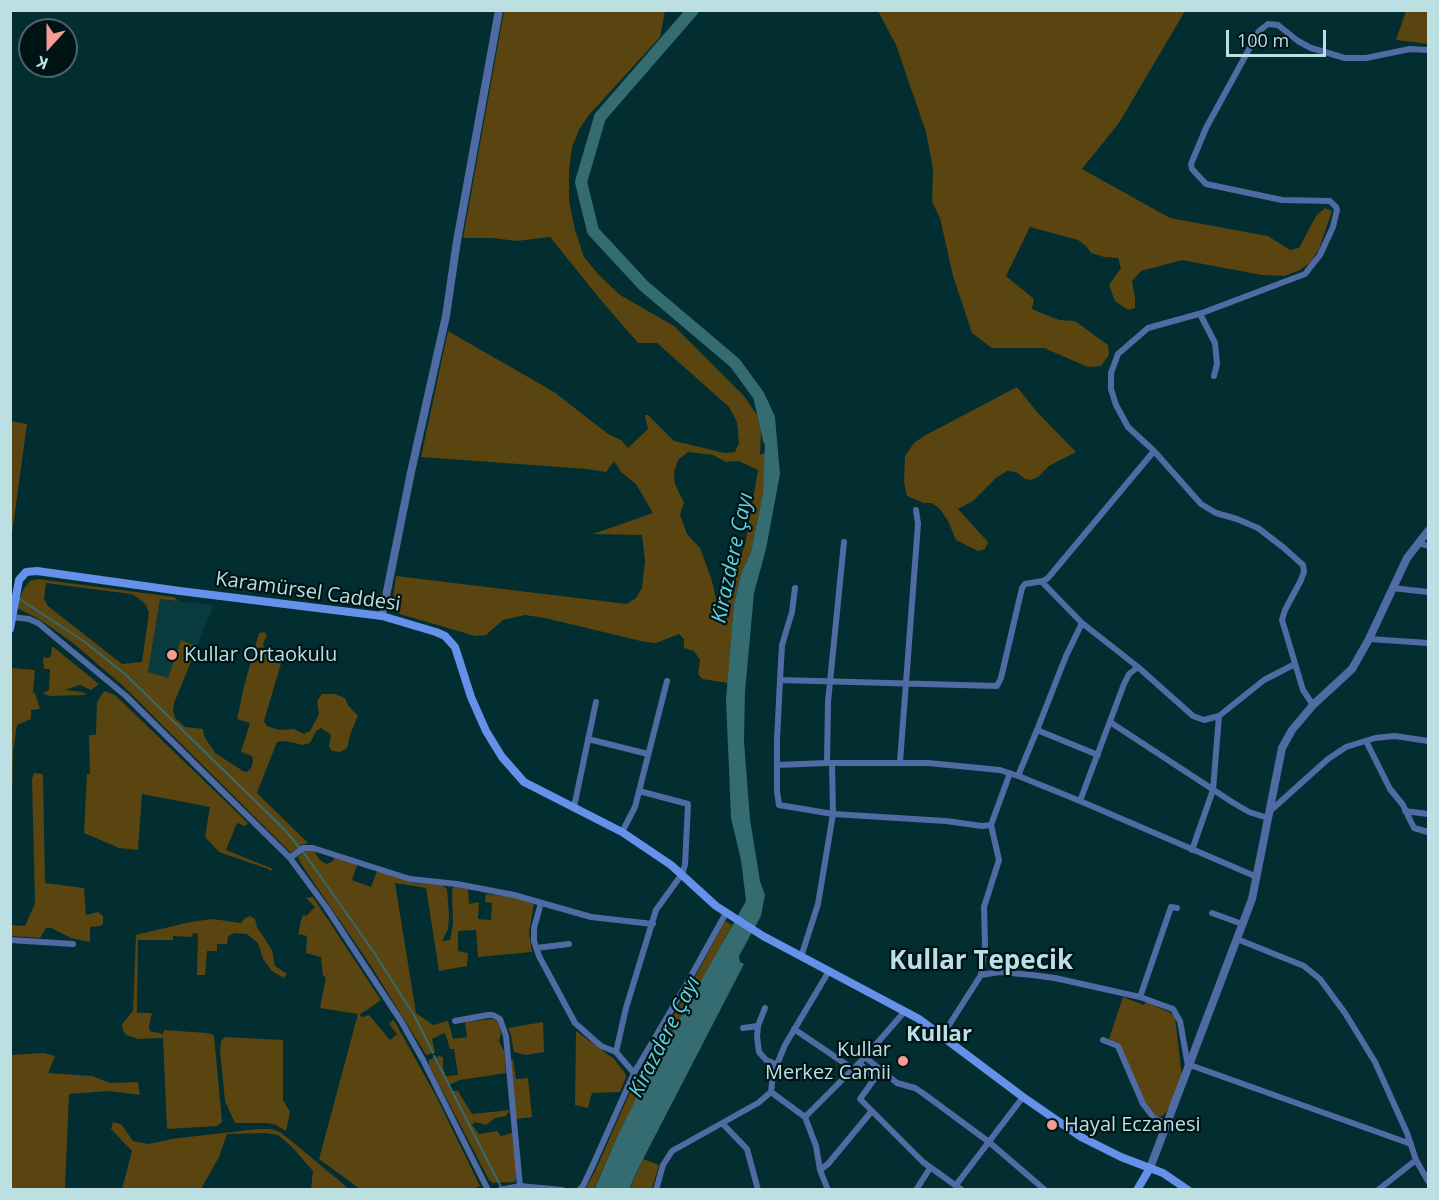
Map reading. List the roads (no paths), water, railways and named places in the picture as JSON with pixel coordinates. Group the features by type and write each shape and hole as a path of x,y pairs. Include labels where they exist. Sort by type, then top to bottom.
{"main road":[{"name":"Karamürsel Caddesi","path":"10,629 17,589 22,575 26,572 37,571 382,616 436,632 451,642 477,711 502,757 524,782 622,831 660,856 726,913 801,957 905,1011 1082,1137 1121,1157 1173,1178 1188,1190"},
{"path":"1137,1190 1150,1168"}],"street":[{"path":"382,616 446,316 458,235 499,10"},
{"path":"1312,705 1304,690 1282,620 1303,575 1302,563 1258,528 1206,508 1154,451 1134,435 1119,412 1111,389 1112,366 1121,350 1148,328 1200,314 1305,274 1320,255 1337,215 1336,207 1330,201 1282,200 1213,186 1201,180 1192,169 1191,164 1206,128 1259,31 1268,24 1278,25 1311,48 1344,58 1360,59 1402,51 1428,50"},
{"path":"1200,314 1215,343 1217,364 1214,376"},
{"path":"780,680 994,686 998,684 1022,588 1028,583 1042,582 1048,578 1154,451"},
{"path":"900,762 918,524 916,510"},
{"path":"1150,1168 1252,899 1282,748 1292,730 1312,705 1352,669 1369,639 1407,558 1428,531"},
{"path":"801,957 818,904 833,814 829,763 829,680 844,542"},
{"path":"1418,543 1428,546"},
{"path":"1042,582 1082,623 1138,667 1193,716 1204,720 1219,716 1264,680 1295,664"},
{"path":"795,588 792,612 782,645 777,765 777,791 780,805 833,814 946,821 976,826 991,825"},
{"path":"1392,588 1428,592"},
{"path":"12,612 38,623 126,696 293,856 401,1021 488,1190"},
{"path":"1018,776 1071,642 1082,623"},
{"path":"1369,639 1428,643"},
{"path":"1080,801 1127,678 1138,667"},
{"path":"622,831 635,807 667,681"},
{"path":"574,807 596,702"},
{"path":"1192,850 1213,790 1219,716"},
{"path":"1110,722 1249,812 1268,816"},
{"path":"1037,730 1098,755"},
{"path":"1268,816 1328,759 1346,747 1395,736 1428,741"},
{"path":"588,739 648,754"},
{"path":"1366,741 1390,789 1406,811 1414,828 1428,832"},
{"path":"777,765 900,762 950,764 999,770 1080,801 1257,877"},
{"path":"942,1036 981,975 985,945 984,907 999,860 991,825 1010,773"},
{"path":"616,1052 626,1008 658,906 682,874 685,858 688,804 639,791"},
{"path":"1406,811 1428,814"},
{"path":"293,856 303,848 319,849 410,879 457,884 514,895 591,917 652,924"},
{"path":"541,903 534,928 536,948 575,1023 601,1046 616,1052 634,1073"},
{"path":"1140,997 1171,907 1177,908"},
{"path":"579,1190 592,1167 634,1073 726,913"},
{"path":"1212,913 1242,924"},
{"path":"1237,939 1305,966 1320,979 1345,1013 1375,1062 1416,1160 1428,1180"},
{"path":"10,940 73,944"},
{"path":"536,948 569,944"},
{"path":"656,1190 663,1165 672,1151 723,1124 758,1103 771,1092 777,1065 794,1029 829,971"},
{"path":"981,975 1000,972 1043,976 1140,997 1167,1006 1176,1011 1180,1021 1190,1067"},
{"path":"765,1008 758,1026 759,1052 766,1060 777,1065"},
{"path":"805,1117 865,1057 905,1011"},
{"path":"455,1021 488,1015 494,1015 500,1019 506,1036 520,1186"},
{"path":"743,1028 758,1026"},
{"path":"794,1029 875,1078 860,1099 930,1168 962,1190"},
{"path":"1103,1040 1118,1046 1143,1104 1154,1118 1167,1124"},
{"path":"865,1057 897,1083 915,1088 989,1142 1045,1190"},
{"path":"1190,1067 1411,1144"},
{"path":"771,1092 805,1117 828,1190"},
{"path":"956,1185 1023,1097"},
{"path":"820,1170 828,1164 871,1112"},
{"path":"723,1124 747,1149 758,1190"},
{"path":"1378,1190 1416,1160"},
{"path":"916,1190 930,1168"},
{"path":"503,1188 520,1186 561,1190"}],"waterway":[{"name":"Kirazdere Çayı","path":"693,10 600,117 581,182 593,231 644,286 735,363 759,396 769,440"},
{"path":"18,598 85,642 126,675 284,829 304,853 373,951 414,1015 433,1053"},
{"path":"434,1056 501,1187"}],"place":[{"name":"Kullar Ortaokulu","path":"172,655"},
{"name":"Kullar Merkez Camii","path":"903,1061"},
{"name":"Hayal Eczanesi","path":"1052,1125"}],"district":[{"name":"Kullar Tepecik","path":"981,962"},
{"name":"Kullar","path":"939,1035"}]}
